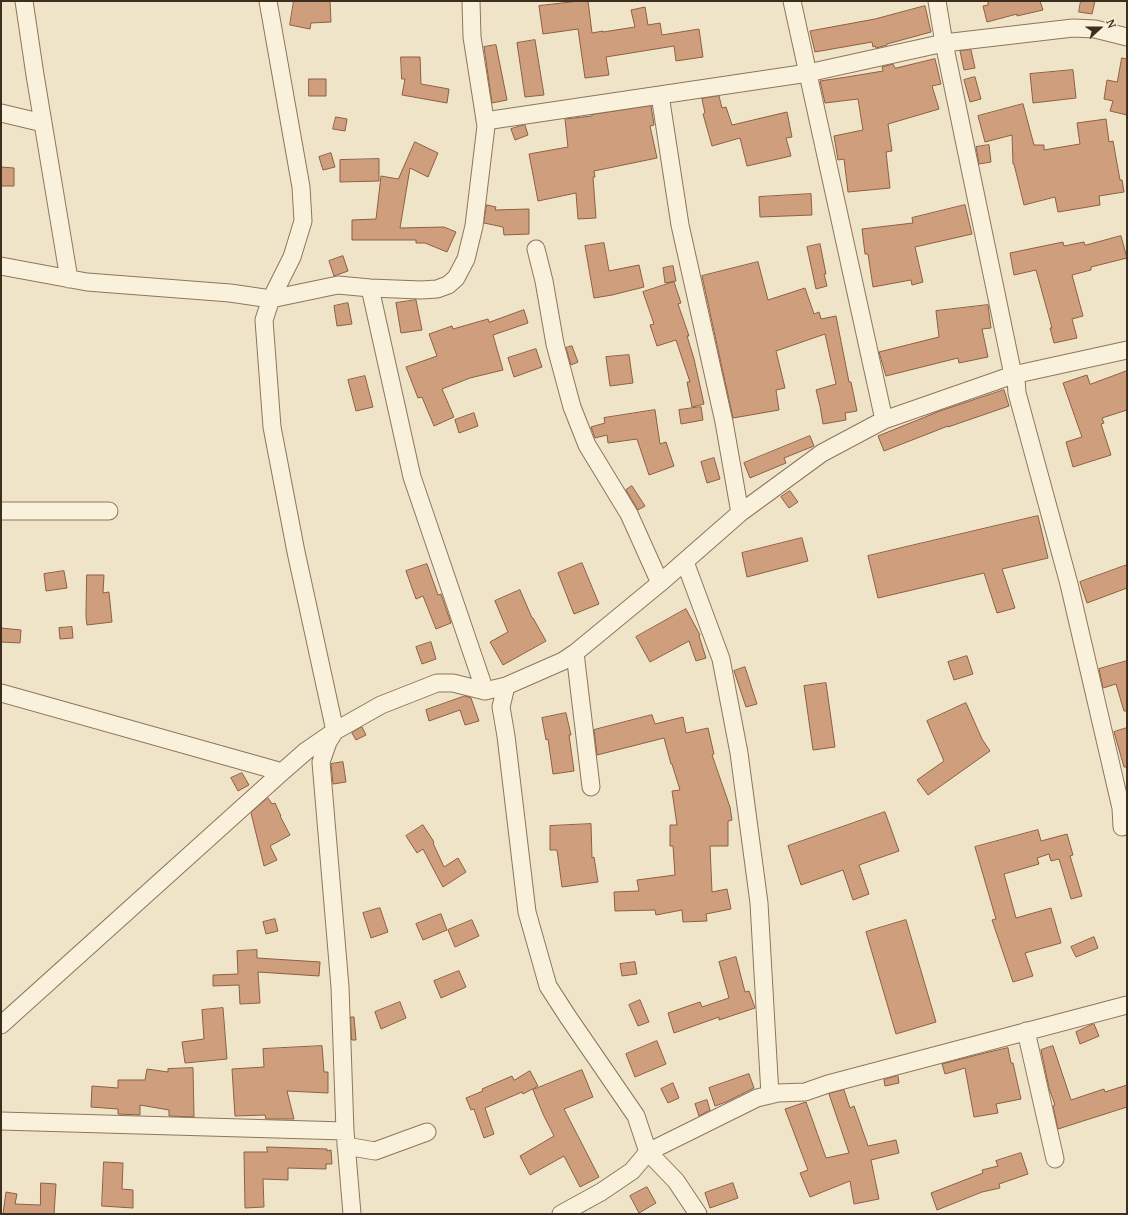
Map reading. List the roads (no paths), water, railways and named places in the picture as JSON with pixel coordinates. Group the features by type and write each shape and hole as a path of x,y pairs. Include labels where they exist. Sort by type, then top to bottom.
{"street":[{"path":"24,1 69,279"},
{"path":"268,1 301,187 303,220 292,256 271,298 264,320 272,426 296,552 335,731 328,742 321,762 340,987 345,1138 352,1214"},
{"path":"1,266 87,282 230,293 271,298 338,285 421,290 437,289 448,285 456,278 466,259 474,226 486,126 472,37 471,1"},
{"path":"792,1 884,420"},
{"path":"937,1 944,43 1012,375 1016,380 1069,584 1125,831"},
{"path":"485,121 808,73 944,43 1073,28 1095,29 1127,37"},
{"path":"660,94 680,225 724,422 740,513"},
{"path":"1,113 43,123"},
{"path":"536,249 544,281 555,344 572,407 587,445 629,514 660,583"},
{"path":"370,288 412,478 484,691"},
{"path":"1,1025 282,772 306,751 335,731 381,705 437,683 453,682 484,691 506,686 563,660 575,653 660,583 740,513 822,453 884,420 1012,375 1127,350"},
{"path":"1,511 109,511"},
{"path":"685,562 720,659 739,752 759,903 770,1095"},
{"path":"575,653 591,787"},
{"path":"506,686 501,707 506,736 527,912 548,986 636,1116 648,1152 676,1180 698,1214"},
{"path":"1,693 282,772"},
{"path":"561,1214 601,1192 632,1170 648,1152 757,1098 778,1093 805,1092 828,1084 1127,1004"},
{"path":"1026,1031 1055,1159"},
{"path":"1,1121 345,1138 375,1151 427,1132"}]}
